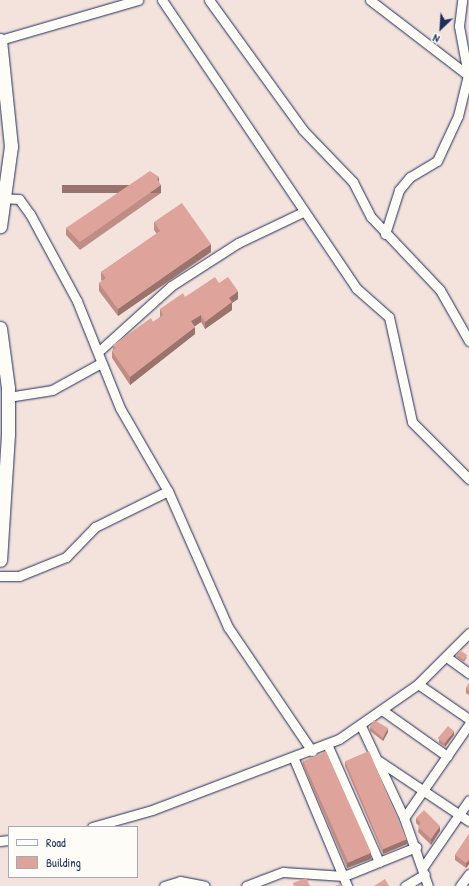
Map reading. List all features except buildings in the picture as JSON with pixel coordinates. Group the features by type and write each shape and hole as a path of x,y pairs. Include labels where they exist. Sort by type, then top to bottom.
{"highway":[{"path":"0,40 10,146 0,226"},
{"path":"0,328 8,397 0,560"}],"street":[{"path":"0,40 138,0"},
{"path":"162,0 303,212 356,288 389,317 412,422 469,479"},
{"path":"209,0 302,130 353,182 371,217 385,234 440,290 469,341"},
{"path":"370,0 469,75"},
{"path":"385,234 399,190 410,177 437,161 451,136 469,75 459,26 462,0"},
{"path":"3,198 19,199 30,214 77,302 98,352 100,363 120,408 168,491 228,627 312,752"},
{"path":"98,352 171,286 238,243 303,212"},
{"path":"8,397 52,390 100,363"},
{"path":"0,576 19,576 66,557 95,527 168,491"},
{"path":"96,826 152,810 312,752 361,726 418,684 448,658 469,633"},
{"path":"448,658 469,673"},
{"path":"418,684 469,720"},
{"path":"382,710 447,756"},
{"path":"404,818 469,724"},
{"path":"361,726 404,818 416,847 428,886"},
{"path":"327,744 379,862"},
{"path":"294,759 347,886"},
{"path":"378,760 469,821"},
{"path":"405,886 424,870 469,800"},
{"path":"246,886 283,872 344,876 416,847"},
{"path":"460,886 469,874"},
{"path":"164,886 180,881 205,886"}]}
